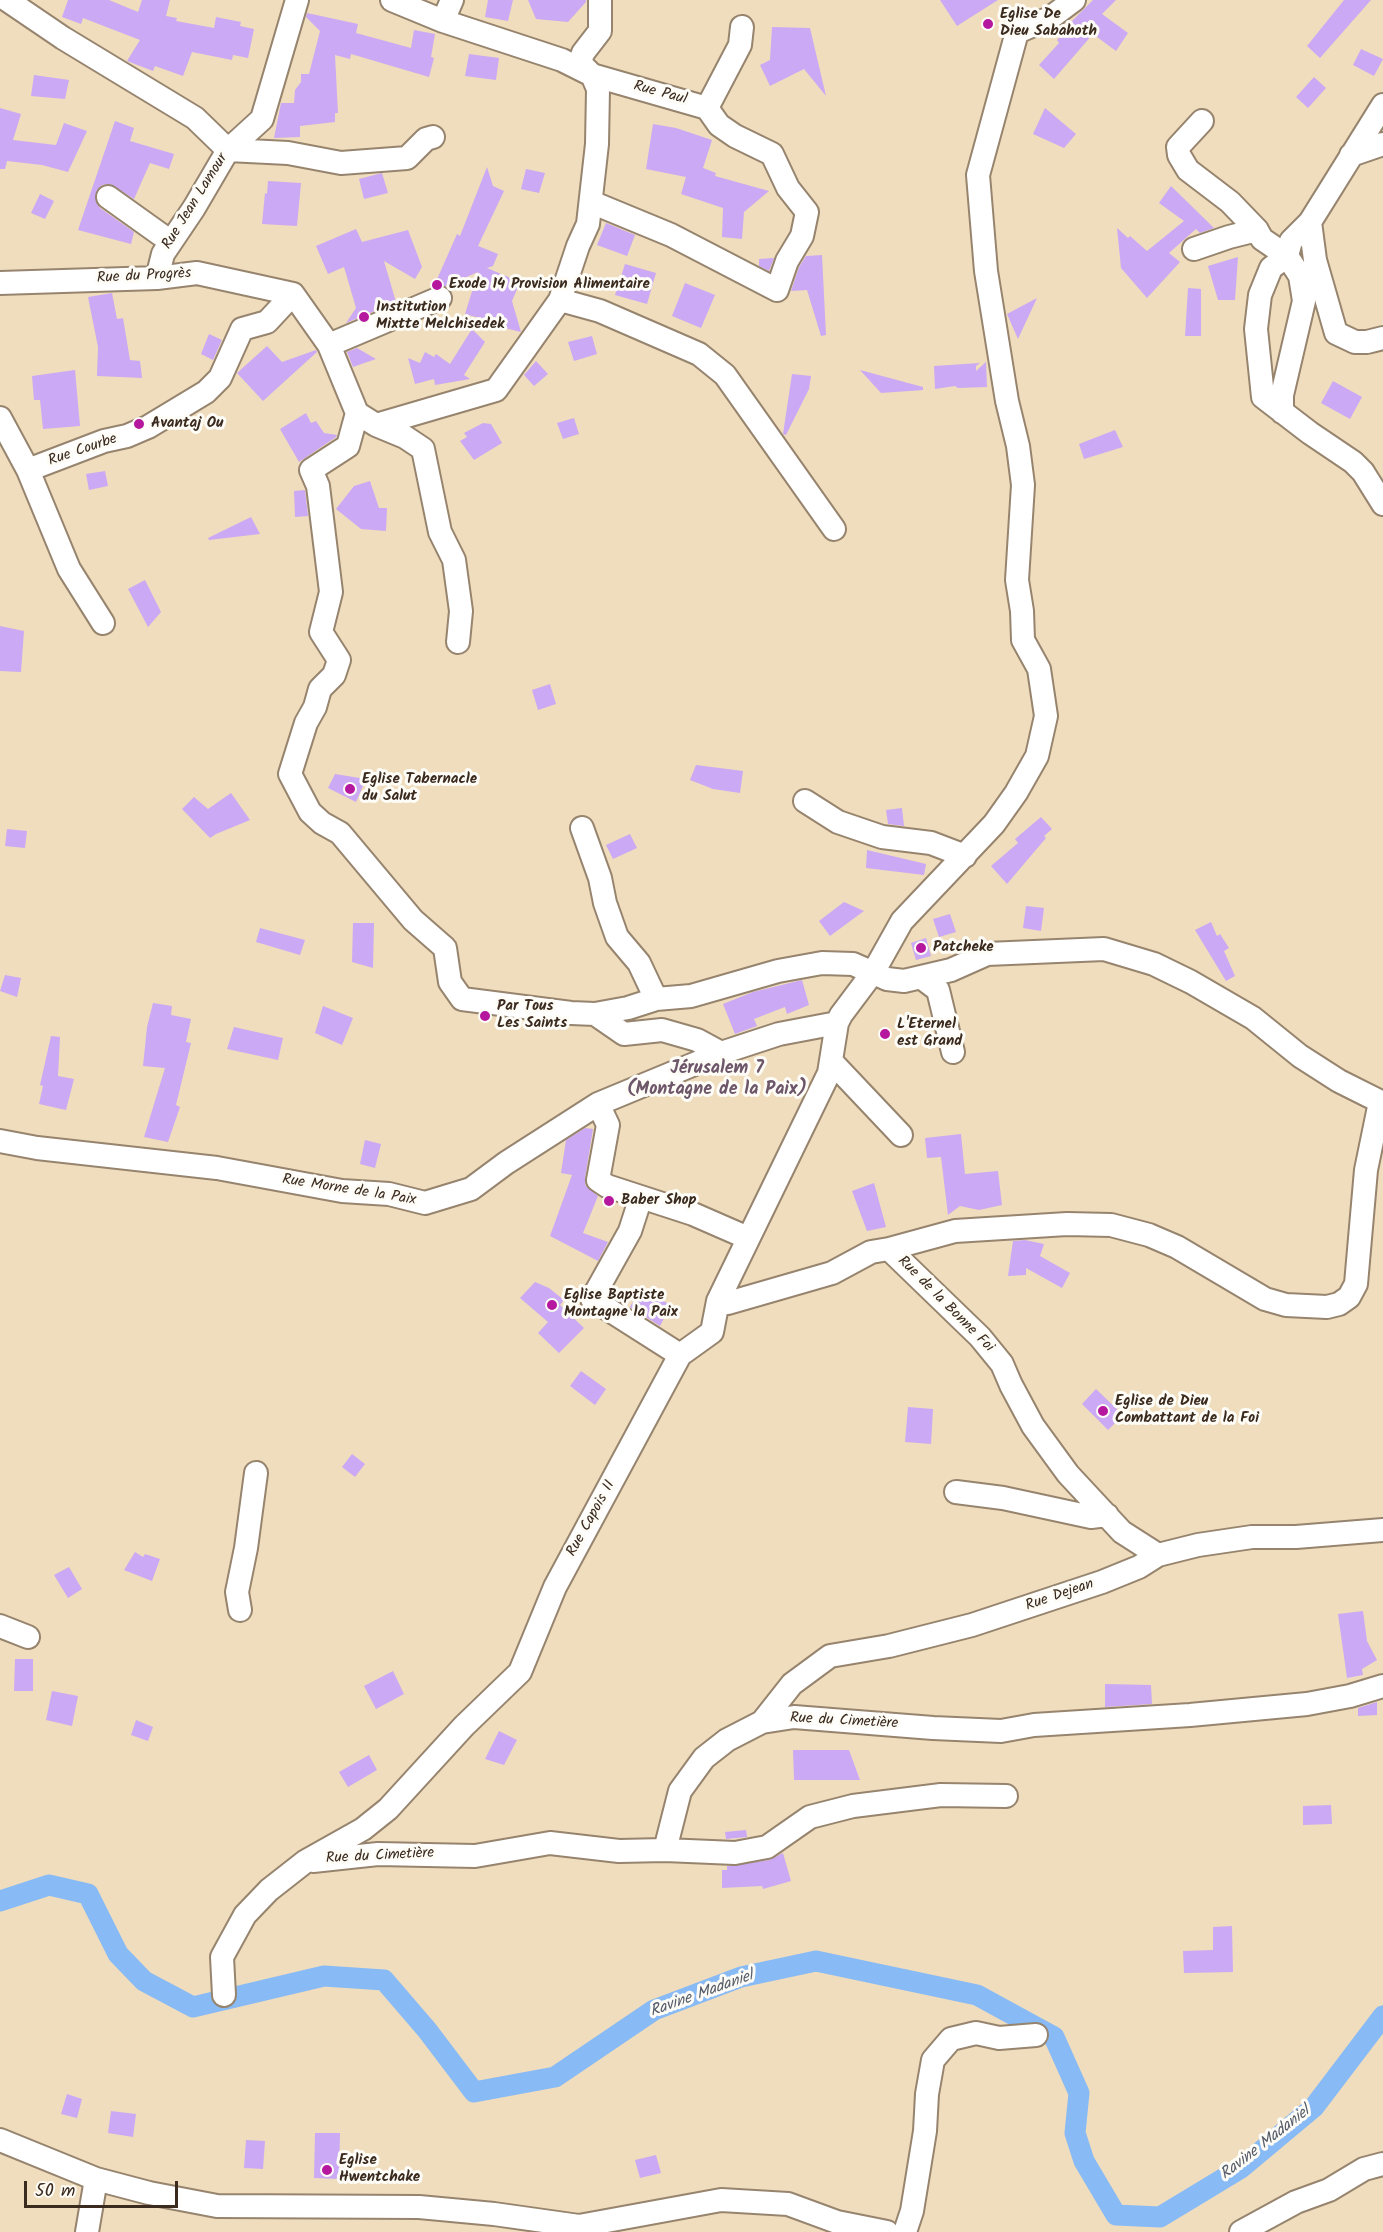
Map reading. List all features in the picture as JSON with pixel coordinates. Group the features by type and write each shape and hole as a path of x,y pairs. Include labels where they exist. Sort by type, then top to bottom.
{"street":[{"path":"0,9 6,0 63,38 195,118 228,150 288,153 341,163 408,158 426,138 433,137"},
{"name":"Rue Jean Lamour","path":"157,278 163,254 194,208 228,150 262,119 297,0"},
{"name":"Rue Paul","path":"393,0 443,21 562,60 592,75 707,108 719,125 735,136 772,154 788,188 807,212 802,236 787,261 777,290 671,235 591,202"},
{"path":"443,21 452,0"},
{"path":"600,0 600,31 583,52 580,63 592,75 598,89 597,144 591,202 588,224 560,300 496,390 419,411 366,419 348,446 311,470 318,486 331,592 321,632 339,660 334,675 320,689 315,707 306,723 290,774 310,812 322,823 340,833 413,920 445,948 450,982 462,999 595,1014 627,1008 656,999 691,996 778,970 822,963 853,964 888,979 904,981 951,970 987,954 1104,949 1154,964 1182,978 1253,1018 1300,1056 1382,1103 1366,1170 1356,1284 1349,1297 1339,1304 1327,1307 1286,1305 1265,1299 1177,1247 1149,1235 1111,1225 1067,1224 956,1231 889,1249"},
{"name":"Rue Capois II","path":"224,1995 222,1958 245,1915 269,1890 306,1861 363,1829 388,1809 464,1726 520,1672 555,1587 680,1355 712,1332 718,1301 829,1073 837,1023 874,972 902,921 994,824 1016,793 1037,756 1046,716 1039,669 1023,640 1022,611 1017,580 1023,485 1018,446 1006,401 986,271 978,175 1017,32 1050,18 1074,0"},
{"path":"707,108 740,45 742,27"},
{"path":"1383,105 1310,222 1291,241 1287,256 1271,268 1260,295 1256,330 1263,397 1353,462 1363,472 1383,504"},
{"path":"1202,121 1178,147 1179,155 1188,170 1230,202 1257,230 1262,239 1287,256 1300,276 1304,301 1282,394 1282,412"},
{"path":"1351,155 1383,144"},
{"path":"108,197 171,243"},
{"path":"1310,222 1315,260 1336,333 1355,342 1383,338"},
{"path":"1194,249 1257,230"},
{"name":"Rue du Progrès","path":"0,283 157,278 197,273 293,294"},
{"path":"293,294 329,345 366,419 405,437 423,449"},
{"name":"Rue Courbe","path":"28,470 148,427 206,392 220,378 242,329 267,322 293,294"},
{"path":"329,345 440,298"},
{"path":"560,300 600,311 699,354 725,375 834,529"},
{"path":"419,411 419,432 440,532 454,560 462,611 458,642"},
{"path":"0,418 28,470 69,569 103,623"},
{"path":"805,801 838,822 882,837 931,843 965,856"},
{"path":"582,828 600,878 605,903 617,937 639,963 656,999"},
{"path":"922,978 938,990 953,1052"},
{"path":"595,1014 624,1034 662,1030 697,1040 721,1053"},
{"name":"Rue Morne de la Paix","path":"0,1141 38,1148 218,1168 342,1191 389,1194 425,1203 471,1189 506,1163 598,1104 721,1053 779,1034 837,1023"},
{"path":"831,1061 902,1135"},
{"path":"598,1104 608,1125 598,1180 607,1186 693,1214 748,1238"},
{"path":"641,1197 630,1231 592,1299 680,1355"},
{"name":"Rue de la Bonne Foi","path":"718,1301 728,1303 832,1273 871,1252 889,1249 980,1337 1002,1364 1033,1426 1068,1474 1122,1532 1158,1555"},
{"path":"240,1610 237,1592 246,1548 256,1473"},
{"path":"956,1492 1003,1498 1091,1517 1107,1515"},
{"name":"Rue Dejean","path":"762,1722 792,1684 830,1656 889,1646 972,1625 1102,1582 1139,1567 1158,1555 1198,1545 1252,1537 1296,1537 1383,1530"},
{"path":"0,1626 28,1637"},
{"name":"Rue du Cimetière","path":"306,1861 378,1854 475,1856 550,1843 619,1851 665,1850 680,1791 704,1758 727,1740 762,1722 794,1717 1001,1731 1034,1725 1190,1715 1307,1704 1350,1696 1383,1686"},
{"path":"665,1850 735,1853 766,1847 810,1817 853,1806 941,1795 1006,1796"},
{"path":"905,2232 912,2211 925,2132 927,2094 933,2060 951,2038 976,2033 999,2038 1036,2036"},
{"path":"0,2140 96,2179 148,2193 217,2206 419,2207 494,2214 579,2226 721,2200 788,2204 837,2222 887,2232"},
{"path":"1241,2232 1271,2218 1296,2202 1329,2190 1365,2169 1383,2164"},
{"path":"87,2232 96,2179"}],"building":[{"path":"68,0 109,0 138,12 142,0 170,0 166,16 177,18 176,21 214,28 216,17 241,22 240,26 254,29 248,58 233,55 232,60 192,52 183,76 155,66 153,71 127,61 140,40 83,18 81,24 62,17"},
{"path":"488,0 513,0 508,21 485,17"},
{"path":"528,0 586,0 586,2 568,22 536,19"},
{"path":"940,0 998,0 957,26"},
{"path":"1093,0 1116,0 1102,14 1128,33 1116,51 1093,34 1054,79 1039,65 1059,43 1057,40 1073,23 1071,22"},
{"path":"1344,0 1371,0 1320,58 1307,46"},
{"path":"307,13 358,24 356,33 411,48 414,30 435,34 431,57 434,58 429,77 351,54 350,59 335,55 338,113 335,113 335,122 300,126 300,137 274,138 281,103 294,103 295,90 301,82 301,74 309,74 320,31 306,17"},
{"path":"772,27 810,28 826,96 804,69 770,86 760,65 770,60"},
{"path":"1361,49 1383,59 1374,76 1353,65"},
{"path":"469,54 499,58 496,80 465,76"},
{"path":"34,75 69,80 65,99 31,96"},
{"path":"1314,77 1326,88 1308,108 1296,97"},
{"path":"0,108 21,114 13,140 56,145 64,123 87,131 68,172 42,165 7,161 5,169 0,169"},
{"path":"1045,108 1076,134 1064,148 1033,134"},
{"path":"115,121 134,128 130,141 174,154 169,169 150,163 134,199 110,184 102,185 97,190 96,202 100,208 134,232 131,244 78,230"},
{"path":"653,124 676,128 712,140 703,168 716,173 715,176 769,191 744,212 742,239 722,237 723,208 681,194 686,177 646,169"},
{"path":"487,167 493,186 504,191 478,246 498,254 493,266 487,268 520,282 512,301 521,332 480,322 483,319 465,314 478,272 446,286 434,286 457,234 460,236"},
{"path":"526,169 545,173 539,193 521,189"},
{"path":"382,173 388,193 364,199 359,179"},
{"path":"268,181 301,183 297,226 262,224"},
{"path":"1171,186 1214,228 1200,233 1196,229 1169,253 1180,262 1147,298 1121,268 1117,228 1147,251 1184,221 1159,203"},
{"path":"40,194 54,201 45,219 31,213"},
{"path":"606,223 635,235 627,256 597,245"},
{"path":"356,229 362,242 408,230 422,267 415,279 384,261 396,302 346,323 356,308 344,267 328,274 316,246"},
{"path":"822,255 826,335 821,336 807,290 791,291 799,267 806,256"},
{"path":"1238,257 1235,300 1218,300 1208,266"},
{"path":"774,258 769,271 759,266 759,259"},
{"path":"625,264 656,273 647,304 615,295"},
{"path":"685,283 715,295 701,328 672,316"},
{"path":"1188,288 1201,289 1201,336 1185,336"},
{"path":"112,293 117,319 123,318 130,360 140,361 142,378 97,376 98,347 88,297"},
{"path":"1037,298 1018,339 1007,314"},
{"path":"472,329 485,342 464,375 470,379 435,385 434,379 415,384 408,358 420,363 425,352 434,357 436,354 450,364"},
{"path":"209,334 222,340 213,360 201,354"},
{"path":"592,336 597,354 574,361 568,342"},
{"path":"267,346 282,362 316,350 317,352 263,401 237,373"},
{"path":"357,348 376,359 353,367 347,352"},
{"path":"536,361 548,374 534,386 524,375"},
{"path":"986,362 987,387 958,388 955,386 935,389 934,366 980,363 976,366 976,371"},
{"path":"75,370 80,426 43,429 40,400 34,400 32,376"},
{"path":"860,370 923,387 923,390 881,393"},
{"path":"792,374 811,376 809,389 786,435 783,434"},
{"path":"1333,381 1362,397 1350,419 1321,403"},
{"path":"306,413 311,423 316,421 324,433 337,435 299,462 280,429"},
{"path":"574,418 579,434 563,439 557,423"},
{"path":"483,423 491,424 502,443 474,460 460,441 467,437 464,433"},
{"path":"1115,430 1123,447 1084,459 1079,444"},
{"path":"105,471 108,486 89,490 86,474"},
{"path":"370,481 379,508 387,508 386,531 361,529 336,509 354,486"},
{"path":"305,490 308,516 295,517 294,491"},
{"path":"251,517 260,534 209,540 208,538"},
{"path":"145,580 161,612 148,627 128,589"},
{"path":"0,626 24,631 21,672 0,671"},
{"path":"550,684 556,704 538,710 532,690"},
{"path":"696,765 743,771 740,793 713,789 690,780"},
{"path":"335,774 366,779 356,802 328,788"},
{"path":"231,793 250,820 210,838 182,809 194,797 208,809"},
{"path":"902,808 904,826 888,824 886,810"},
{"path":"1041,817 1052,829 1007,884 991,866 1018,843 1015,839"},
{"path":"7,829 27,831 25,848 5,846"},
{"path":"630,834 637,848 613,859 606,845"},
{"path":"867,850 926,864 924,875 866,868"},
{"path":"844,902 864,911 830,936 819,921"},
{"path":"1026,906 1044,908 1041,931 1023,928"},
{"path":"950,914 956,932 939,937 933,919"},
{"path":"1211,922 1217,936 1220,934 1229,948 1224,951 1235,976 1226,981 1195,930"},
{"path":"353,923 374,923 373,968 352,962"},
{"path":"260,928 305,940 300,955 256,942"},
{"path":"926,938 931,956 916,960 911,943"},
{"path":"5,975 21,978 17,997 0,991"},
{"path":"802,980 809,1005 787,1014 785,1007 754,1019 757,1026 735,1034 723,1004 753,992"},
{"path":"153,1003 172,1006 171,1015 191,1019 186,1042 191,1043 176,1105 180,1107 168,1142 144,1137 165,1068 143,1066 147,1027"},
{"path":"323,1006 353,1018 342,1045 315,1033"},
{"path":"234,1027 283,1038 278,1060 227,1049"},
{"path":"51,1036 60,1037 58,1076 74,1079 66,1110 39,1104 43,1086 40,1085"},
{"path":"585,1128 593,1129 585,1185 598,1196 583,1233 608,1242 598,1261 550,1236 572,1175 561,1173 566,1140"},
{"path":"961,1134 965,1174 998,1171 1002,1205 979,1210 960,1206 948,1215 941,1157 927,1158 925,1138"},
{"path":"365,1140 381,1144 375,1168 360,1164"},
{"path":"874,1183 886,1227 867,1231 852,1191"},
{"path":"1025,1240 1044,1244 1040,1256 1070,1273 1062,1288 1026,1268 1026,1275 1008,1276 1013,1241"},
{"path":"535,1282 549,1288 564,1300 560,1305 584,1328 559,1353 538,1333 548,1322 520,1298"},
{"path":"640,1289 671,1305 660,1326 630,1307"},
{"path":"581,1371 606,1389 595,1405 570,1386"},
{"path":"1096,1389 1123,1415 1108,1430 1082,1404"},
{"path":"908,1407 933,1409 931,1444 905,1442"},
{"path":"352,1454 365,1464 355,1477 342,1467"},
{"path":"135,1552 143,1557 145,1554 160,1559 152,1581 124,1570"},
{"path":"69,1567 82,1589 68,1598 54,1575"},
{"path":"1363,1611 1367,1641 1377,1660 1362,1669 1363,1675 1347,1678 1338,1614"},
{"path":"15,1659 33,1659 33,1691 14,1691"},
{"path":"393,1671 404,1694 376,1709 364,1686"},
{"path":"1105,1684 1151,1685 1152,1704 1105,1707"},
{"path":"52,1691 78,1696 72,1726 46,1720"},
{"path":"1377,1702 1377,1715 1358,1716 1358,1708"},
{"path":"136,1720 153,1727 148,1741 131,1735"},
{"path":"499,1731 517,1740 504,1765 485,1759"},
{"path":"793,1750 849,1750 860,1780 794,1780"},
{"path":"369,1755 377,1770 348,1787 339,1772"},
{"path":"1331,1805 1332,1824 1303,1825 1303,1806"},
{"path":"746,1830 747,1837 726,1839 725,1832"},
{"path":"783,1853 791,1881 763,1889 762,1886 722,1888 722,1870 727,1870 727,1866 769,1860"},
{"path":"1232,1926 1233,1972 1184,1973 1183,1951 1213,1950 1213,1927"},
{"path":"67,2094 82,2099 77,2118 61,2114"},
{"path":"111,2111 136,2114 133,2137 108,2133"},
{"path":"315,2133 340,2133 339,2179 314,2178"},
{"path":"246,2140 265,2141 263,2169 244,2168"},
{"path":"656,2155 661,2173 640,2178 635,2160"}],"waterway":[{"name":"Ravine Madaniel","path":"0,1901 49,1885 88,1894 118,1954 144,1981 193,2007 324,1976 384,1980 427,2030 474,2092 555,2077 654,2010 741,1977 816,1961 977,1995 1054,2037 1079,2093 1075,2133 1084,2161 1116,2215 1160,2217 1241,2168 1314,2107 1383,2016"}],"place":[{"name":"Eglise De Dieu Sabahoth","path":"988,24"},
{"name":"Exode 14 Provision Alimentaire","path":"437,285"},
{"name":"Institution Mixtte Melchisedek","path":"364,317"},
{"name":"Avantaj Ou","path":"139,424"},
{"name":"Eglise Tabernacle du Salut","path":"350,789"},
{"name":"Patcheke","path":"921,948"},
{"name":"Par Tous Les Saints","path":"485,1016"},
{"name":"L'Eternel est Grand","path":"885,1034"},
{"name":"Baber Shop","path":"609,1201"},
{"name":"Eglise Baptiste Montagne la Paix","path":"552,1305"},
{"name":"Eglise de Dieu Combattant de la Foi","path":"1103,1411"},
{"name":"Eglise Hwentchake","path":"327,2170"}],"district":[{"name":"Jérusalem 7 (Montagne de la Paix)","path":"717,1080"}]}
